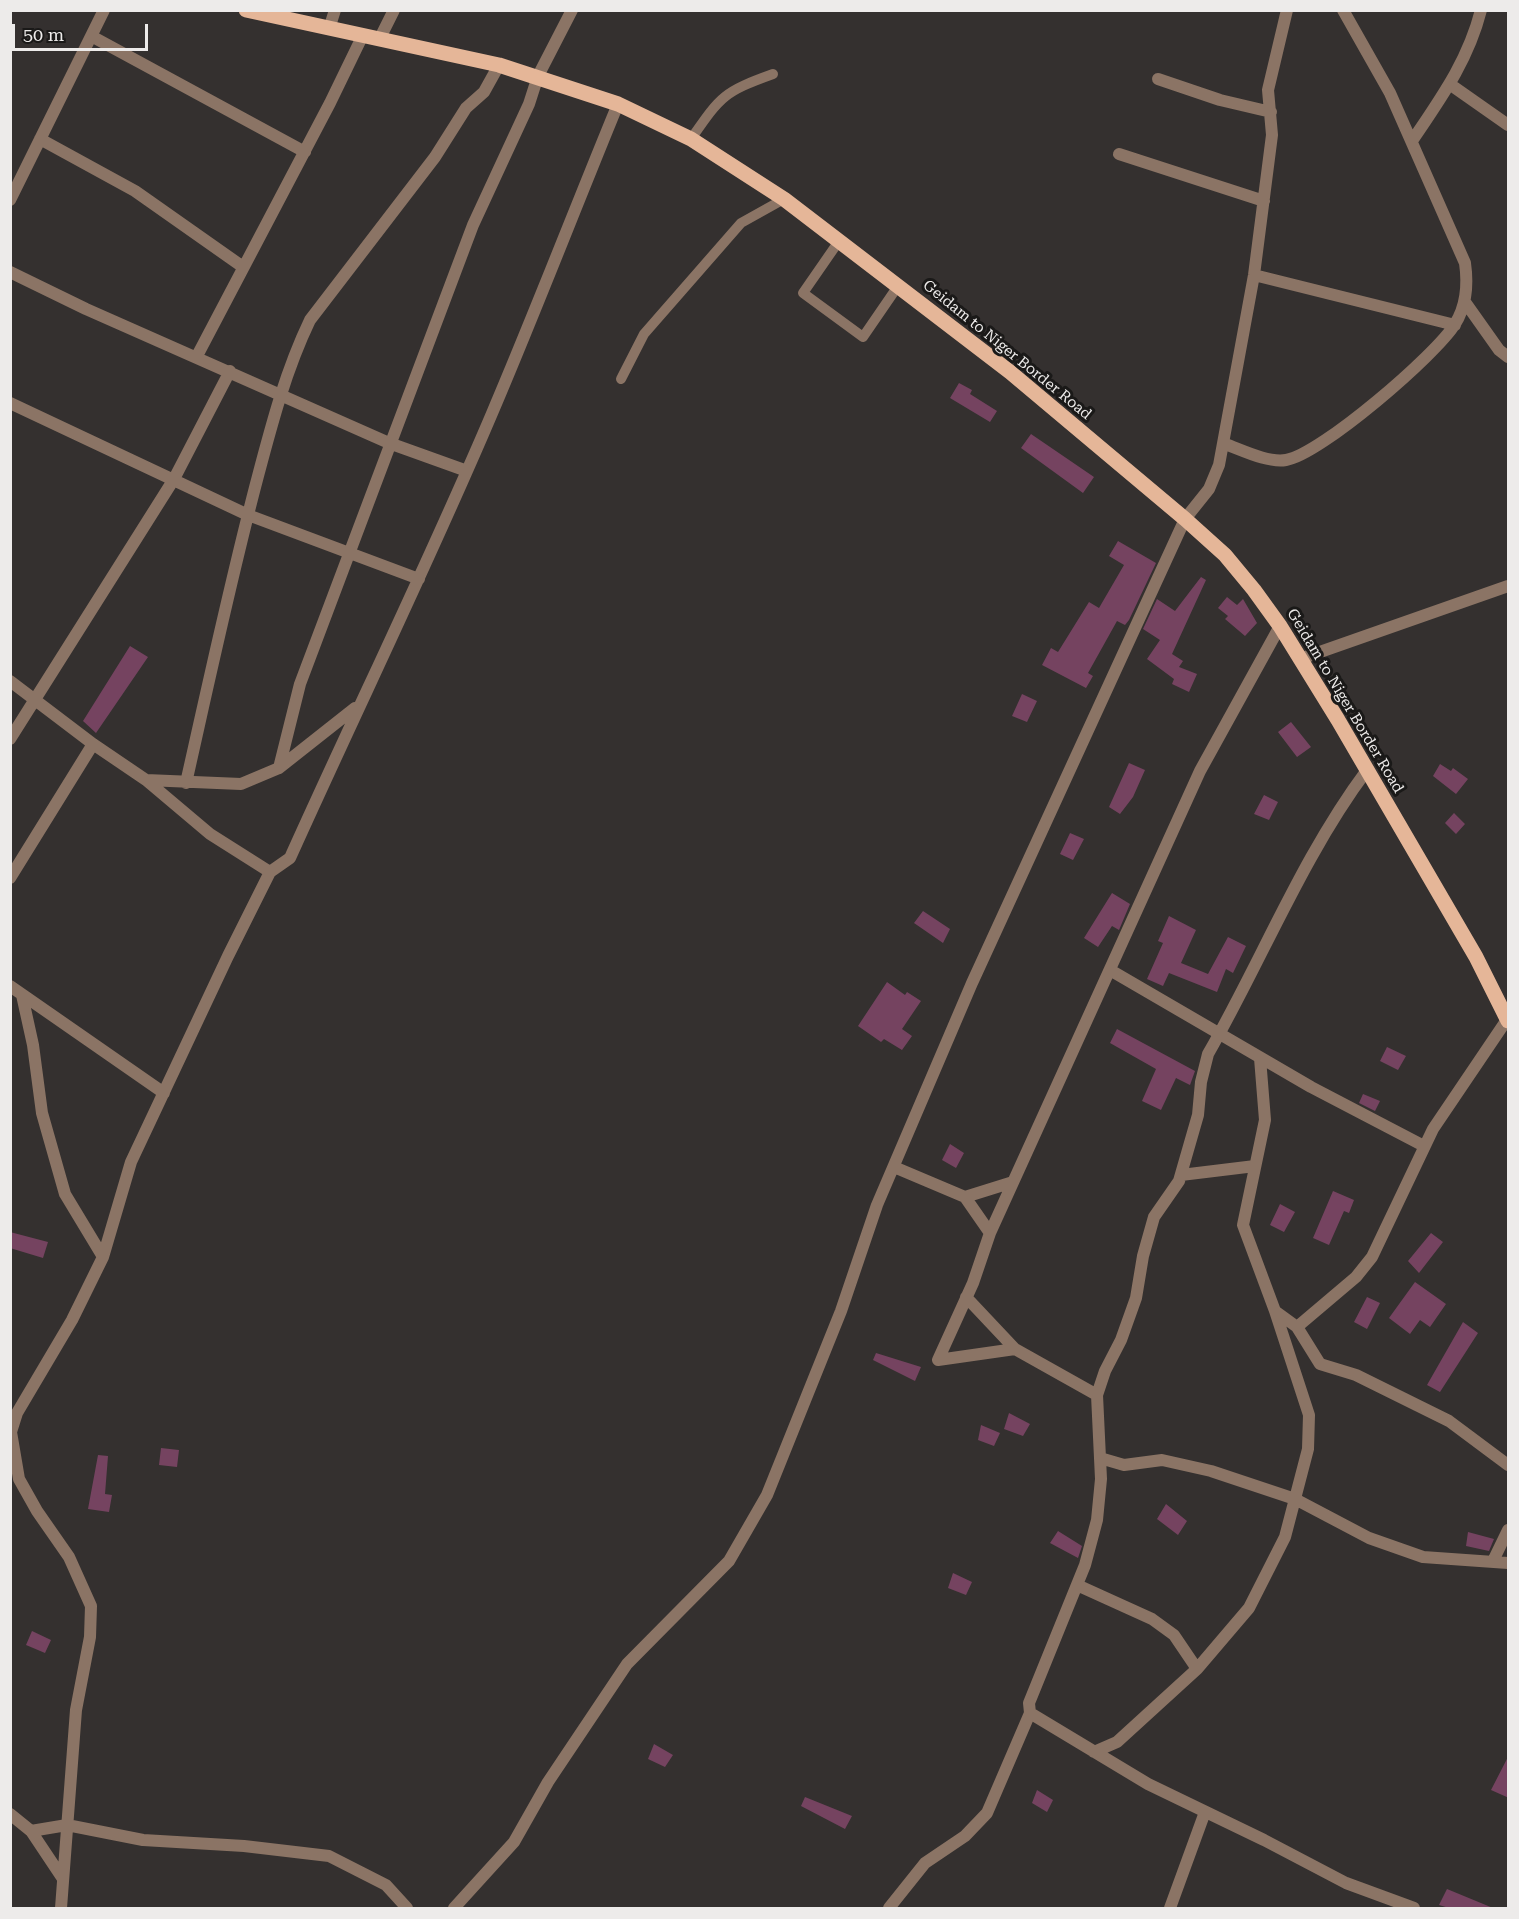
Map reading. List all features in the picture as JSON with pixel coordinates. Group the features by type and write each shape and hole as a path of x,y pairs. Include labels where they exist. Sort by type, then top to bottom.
{"main road":[{"name":"Geidam to Niger Border Road","path":"246,10 499,65 618,104 691,139 784,199 1010,372 1225,555 1280,626 1476,957 1508,1019"}],"street":[{"path":"10,200 93,37 104,10"},
{"path":"329,29 335,10"},
{"path":"379,40 394,10"},
{"path":"279,768 300,684 389,442 473,225 529,104 538,76 572,10"},
{"path":"454,1908 514,1842 548,1782 627,1664 729,1561 767,1495 841,1311 877,1205 972,984 1185,519 1209,489 1225,444 1254,274 1272,135 1268,90 1287,10"},
{"path":"1225,444 1263,457 1286,460 1321,443 1408,376 1455,325 1465,302 1468,280 1465,263 1390,93 1343,10"},
{"path":"1412,141 1451,85 1468,54 1481,10"},
{"path":"93,37 305,152"},
{"path":"197,356 305,152 362,37"},
{"path":"186,783 248,514 280,394 310,320 435,157 466,108 483,92 499,65"},
{"path":"1158,79 1220,100 1271,112"},
{"path":"1451,85 1509,124"},
{"path":"61,1908 76,1710 90,1637 91,1606 69,1557 37,1511 19,1479 11,1432 17,1413 72,1320 104,1257 131,1162 270,872 290,858 358,706 419,579 467,471 618,104"},
{"path":"40,139 135,191 243,267"},
{"path":"1119,154 1264,201"},
{"path":"10,272 86,309 389,442 467,471"},
{"path":"1254,274 1455,325"},
{"path":"1465,302 1499,350 1509,357"},
{"path":"10,739 174,479 230,371"},
{"path":"10,403 248,514 419,579"},
{"path":"1300,659 1509,586"},
{"path":"1015,1349 938,1360 966,1297 990,1233 1200,771 1280,626"},
{"path":"10,681 93,744 146,780 210,834 270,872"},
{"path":"146,780 242,784 279,768 358,706"},
{"path":"10,878 93,744"},
{"path":"889,1908 925,1863 965,1836 987,1813 1030,1713 1029,1703 1077,1585 1097,1520 1101,1479 1097,1395 1105,1371 1122,1340 1136,1298 1143,1256 1154,1217 1180,1174 1198,1115 1201,1082 1208,1054 1220,1035 1316,848 1344,800 1367,770"},
{"path":"1110,970 1311,1088 1424,1146"},
{"path":"10,986 164,1093"},
{"path":"22,995 33,1045 42,1113 65,1194 104,1257"},
{"path":"1297,1327 1356,1277 1372,1257 1424,1146 1508,1019"},
{"path":"1094,1752 1117,1742 1197,1669 1249,1608 1285,1537 1308,1449 1309,1415 1275,1311 1243,1225 1264,1120 1260,1058"},
{"path":"1180,1174 1255,1166"},
{"path":"894,1167 965,1197 990,1233"},
{"path":"965,1197 1013,1182"},
{"path":"966,1297 1015,1349 1097,1395"},
{"path":"1275,1311 1297,1327 1320,1364 1356,1375 1449,1421 1509,1465"},
{"path":"1100,1458 1124,1465 1162,1460 1201,1469 1295,1500 1369,1538 1423,1557 1509,1563"},
{"path":"1493,1561 1509,1530"},
{"path":"1077,1585 1152,1619 1174,1635 1197,1669"},
{"path":"1030,1713 1148,1784 1346,1883 1414,1908"},
{"path":"1170,1908 1205,1812"},
{"path":"10,1814 31,1831 63,1879"},
{"path":"31,1831 67,1825 143,1840 244,1846 329,1856 386,1885 407,1908"}],"lane":[{"path":"691,139 719,99 736,87 772,74"},
{"path":"621,379 644,334 741,223 784,199"},
{"path":"839,241 803,293 863,337 898,286"}],"building":[{"path":"959,383 972,390 970,394 997,411 990,422 950,398"},
{"path":"1031,434 1094,477 1083,493 1021,448"},
{"path":"1118,541 1156,563 1129,620 1125,625 1117,621 1088,673 1093,676 1086,688 1042,665 1051,648 1058,652 1089,602 1099,608 1124,565 1109,556"},
{"path":"1201,577 1206,580 1172,654 1183,661 1179,667 1197,674 1189,692 1172,684 1174,679 1147,659 1160,640 1143,629 1157,599 1175,611"},
{"path":"1227,597 1237,605 1243,599 1257,623 1245,636 1225,619 1228,616 1218,608"},
{"path":"130,646 148,657 96,733 83,721"},
{"path":"1022,694 1037,701 1027,722 1012,716"},
{"path":"1291,722 1311,747 1297,757 1278,732"},
{"path":"1129,763 1145,770 1133,797 1120,814 1109,807"},
{"path":"1440,764 1451,771 1453,768 1468,779 1456,794 1433,776"},
{"path":"1264,795 1278,802 1269,820 1254,814"},
{"path":"1454,813 1465,824 1456,834 1445,823"},
{"path":"1070,833 1084,839 1073,860 1060,854"},
{"path":"1112,893 1130,904 1119,930 1112,926 1098,947 1084,938"},
{"path":"923,911 950,929 943,943 914,923"},
{"path":"1169,916 1196,930 1181,963 1208,974 1228,937 1246,946 1233,973 1226,969 1217,992 1169,973 1163,986 1147,979 1163,943 1158,941"},
{"path":"887,982 905,995 907,992 921,1001 902,1029 912,1036 902,1050 884,1039 881,1042 858,1026"},
{"path":"1117,1029 1195,1071 1190,1085 1176,1078 1161,1110 1142,1101 1156,1069 1110,1043"},
{"path":"1387,1047 1406,1056 1398,1070 1380,1061"},
{"path":"1363,1094 1380,1101 1375,1111 1359,1103"},
{"path":"950,1144 964,1153 956,1168 942,1160"},
{"path":"1333,1191 1354,1200 1349,1213 1344,1211 1329,1245 1313,1238"},
{"path":"1280,1204 1295,1212 1284,1232 1270,1225"},
{"path":"10,1232 48,1242 43,1258 10,1248"},
{"path":"1431,1233 1443,1242 1419,1273 1408,1261"},
{"path":"1415,1282 1446,1304 1430,1327 1420,1320 1410,1334 1389,1318"},
{"path":"1367,1297 1380,1303 1367,1329 1354,1322"},
{"path":"1463,1322 1478,1333 1440,1392 1427,1385"},
{"path":"876,1353 921,1367 915,1381 873,1360"},
{"path":"1009,1413 1030,1424 1023,1436 1004,1429"},
{"path":"981,1425 1000,1433 994,1446 978,1440"},
{"path":"161,1448 179,1450 177,1467 159,1465"},
{"path":"98,1455 108,1456 105,1494 112,1495 109,1512 88,1509"},
{"path":"1166,1504 1187,1521 1178,1535 1157,1519"},
{"path":"1058,1531 1082,1546 1078,1558 1050,1543"},
{"path":"1468,1532 1494,1539 1489,1551 1466,1546"},
{"path":"953,1573 972,1582 966,1595 948,1588"},
{"path":"32,1631 51,1640 45,1653 26,1645"},
{"path":"654,1744 673,1755 665,1767 648,1759"},
{"path":"1509,1755 1509,1798 1491,1790"},
{"path":"1037,1790 1053,1800 1047,1812 1032,1803"},
{"path":"805,1797 852,1816 845,1829 801,1806"},
{"path":"1447,1889 1493,1908 1449,1908 1439,1905"}]}
